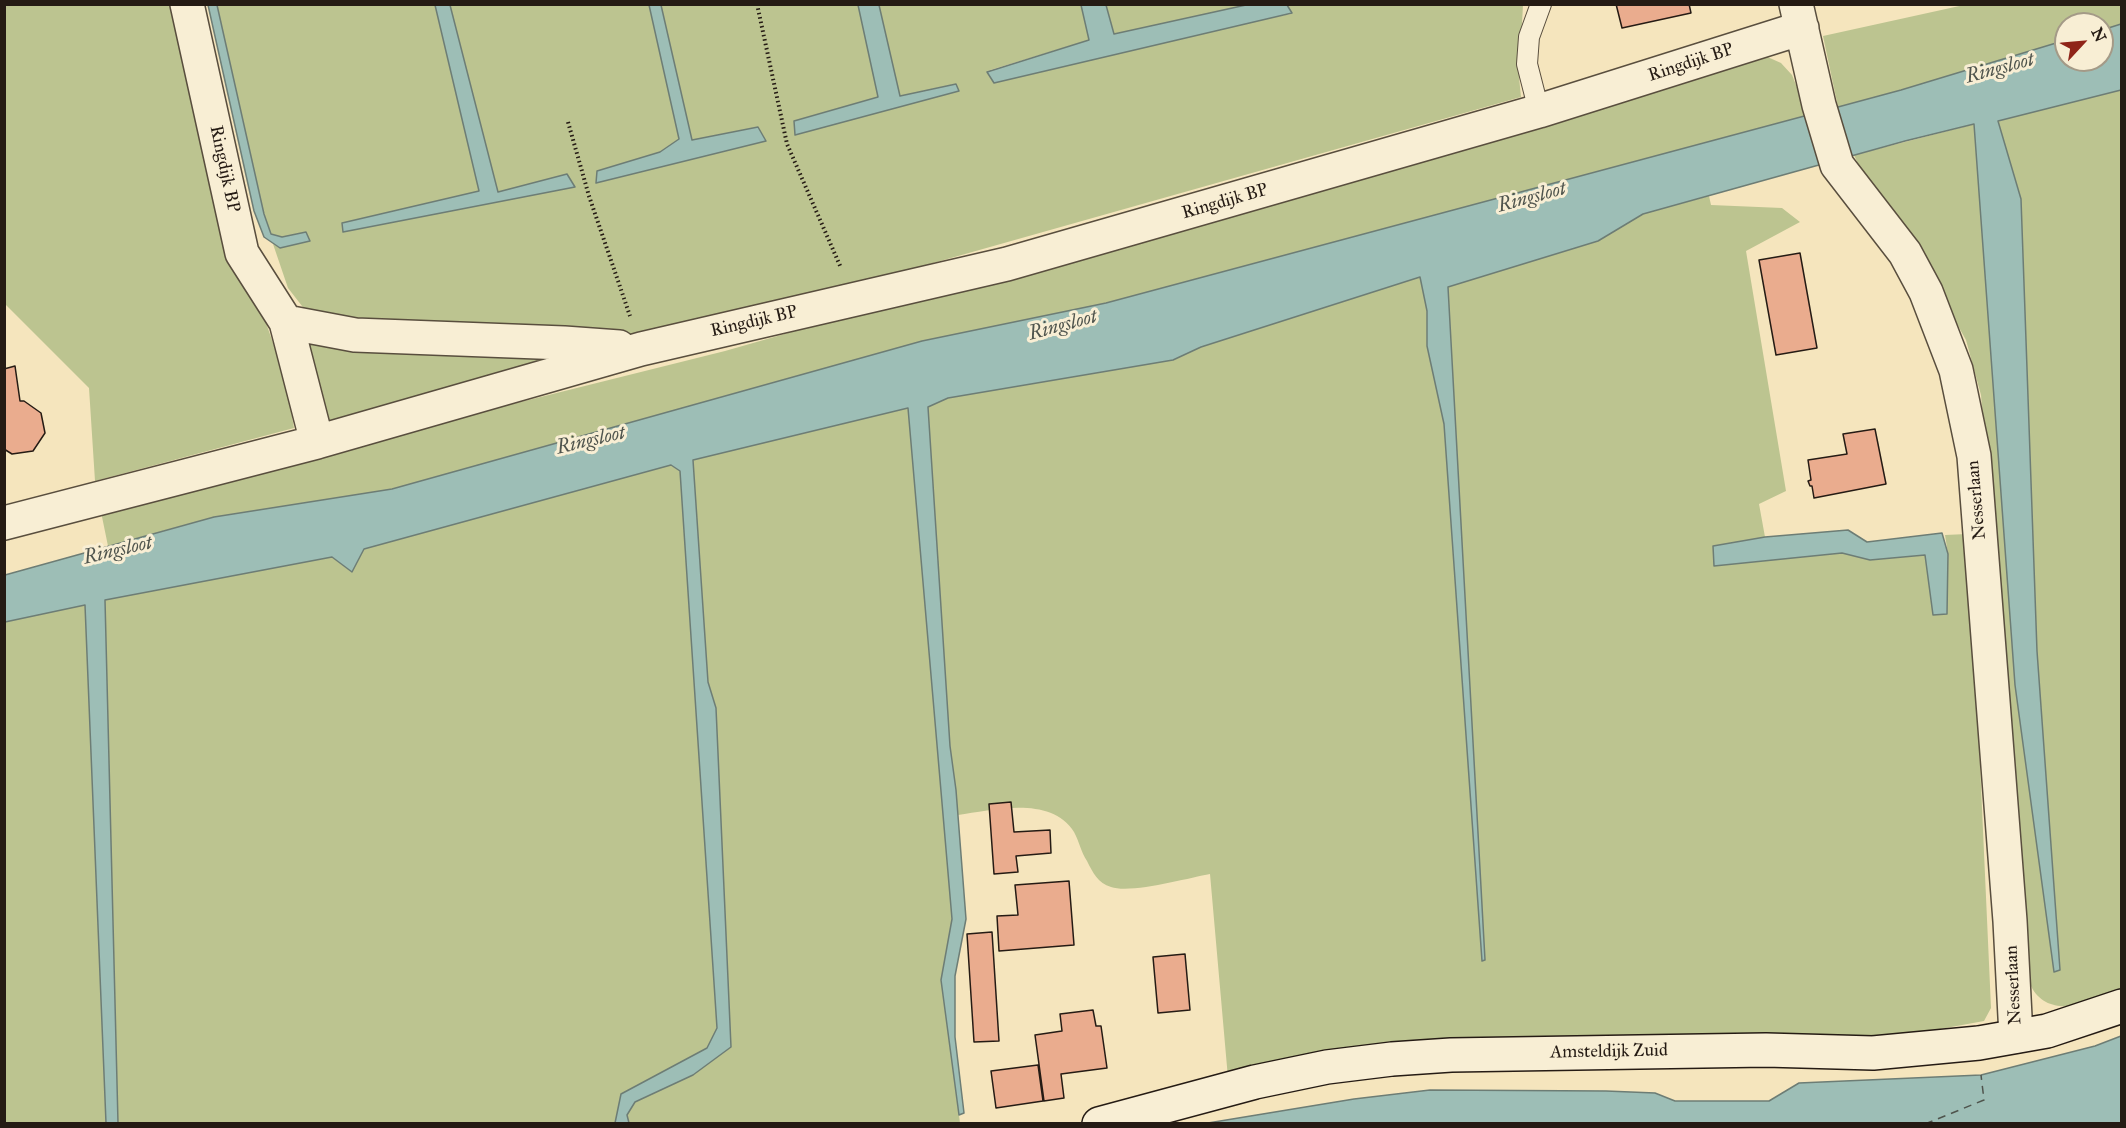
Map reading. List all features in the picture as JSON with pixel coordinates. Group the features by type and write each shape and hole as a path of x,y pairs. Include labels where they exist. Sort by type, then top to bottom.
{"street":[{"name":"Ringdijk BP","path":"188,4 242,253 286,322 317,442"},
{"name":"Ringdijk BP","path":"4,523 317,442 641,349 1007,264 1539,111 1799,16"},
{"name":"Nesserlaan","path":"1799,16 1819,105 1837,165 1905,253 1926,292 1956,370 1974,456 2010,921 2016,1036"},
{"name":"Ringdijk BP","path":"286,322 355,335 564,343 641,349"},
{"name":"Amsteldijk Zuid","path":"1099,1124 1244,1085 1327,1066 1451,1055 1766,1050 1873,1053 1979,1043 2047,1031 2121,1006"}],"lane":[{"path":"1539,111 1527,64 1529,37 1541,4"}],"path":[{"path":"757,4 787,144 854,299"},
{"path":"568,122 589,196 641,349"}],"green space":[{"path":"1106,4 1246,5 1114,34"},
{"path":"4,5 170,5 215,194 239,275 266,323 285,377 294,428 95,481 89,388 5,304"},
{"path":"217,5 435,5 479,191 342,223 574,187 567,174 498,192 450,5 649,5 679,139 660,152 597,171 597,183 757,127 692,140 661,5 858,5 878,97 794,121 795,135 955,84 900,96 879,5 1081,5 1089,40 987,71 1291,14 1287,5 1523,5 1519,77 1521,97 643,345 309,315 288,288 273,244 280,248 306,232 282,237 271,234 264,214"},
{"path":"1964,5 2121,5 2121,24 2114,26 2114,12 2054,12 2054,44 1838,107 1823,36"},
{"path":"1763,55 1781,63 1792,75 1808,115 1106,303 922,341 392,489 214,517 108,546 100,507 725,351"},
{"path":"2121,90 2122,989 2086,1003 2060,1006 2039,997 2031,986 1981,395 1966,340 1927,270 1868,186 1854,155 1975,124 2015,685 2054,972 2060,969 2037,651 2021,199 1998,121"},
{"path":"1709,196 1711,205 1782,208 1800,222 1746,251 1786,491 1759,504 1765,537 1713,546 1714,566 1842,553 1870,560 1925,555 1933,614 1947,614 1948,554 1945,535 1967,534 1971,564 1991,1008 1984,1021 1913,1034 1228,1078 1210,874 1145,887 1120,889 1111,887 1099,880 1094,873 1074,832 1064,820 1051,813 1036,809 1004,808 958,815 950,746 928,407 948,398 1173,360 1201,347 1420,277 1427,311 1427,346 1444,424 1482,961 1485,961 1448,287 1598,241 1642,214"},
{"path":"299,342 386,352 579,361 323,422"},
{"path":"908,408 952,919 941,980 960,1123 629,1124 627,1115 635,1102 693,1075 731,1047 716,708 708,682 693,460"},
{"path":"671,465 680,471 717,1029 707,1048 621,1094 615,1123 118,1123 105,600 332,557 352,572 364,549"},
{"path":"85,604 106,1123 5,1123 4,622"}],"water":[{"path":"208,5 217,5 264,214 271,234 282,237 306,232 310,241 280,248 264,237 254,211"},
{"path":"435,5 450,5 498,192 567,174 575,187 343,232 342,223 479,191"},
{"path":"649,5 661,5 692,140 758,127 766,141 596,183 597,171 660,152 679,139"},
{"path":"858,5 879,5 900,96 956,84 959,91 795,135 794,121 878,97"},
{"path":"1081,5 1106,5 1114,34 1246,5 1287,5 1292,13 994,83 987,72 1089,40"},
{"name":"Ringsloot","path":"2121,24 2121,90 1998,121 2021,199 2037,651 2060,970 2054,972 2015,685 1974,124 1643,214 1598,241 1448,287 1485,960 1482,961 1444,424 1427,346 1427,311 1420,277 1201,347 1173,360 948,398 928,407 950,746 956,790 966,919 955,976 955,1037 964,1113 959,1115 941,980 952,919 908,408 693,460 708,682 716,708 731,1047 693,1075 635,1102 627,1115 629,1123 615,1123 621,1094 707,1048 717,1028 680,471 671,465 364,549 352,572 332,557 105,600 118,1123 106,1123 85,605 5,622 5,575 214,517 392,489 922,341 1106,303 1901,90 2054,44 2054,72 2114,72 2114,26"},
{"path":"1848,530 1867,542 1942,533 1948,554 1947,614 1933,615 1925,555 1870,560 1842,553 1714,566 1713,546 1765,537"},
{"path":"2121,1036 2121,1123 1208,1123 1354,1099 1430,1090 1606,1091 1655,1093 1675,1101 1769,1101 1799,1083 1981,1075 2095,1046"}],"building":[{"path":"1616,4 1689,4 1691,13 1622,28"},
{"path":"1800,253 1817,348 1776,355 1759,260"},
{"path":"15,366 20,401 24,401 41,413 45,433 33,451 12,454 4,449 4,369"},
{"path":"1875,429 1886,484 1814,498 1812,486 1808,481 1811,480 1808,460 1847,454 1843,434"},
{"path":"1011,802 1014,832 1050,830 1051,853 1016,856 1018,872 994,874 989,804"},
{"path":"1069,881 1074,945 999,951 997,916 1018,915 1015,885"},
{"path":"992,932 999,1041 974,1042 967,934"},
{"path":"1185,954 1190,1010 1158,1013 1153,957"},
{"path":"1093,1010 1096,1026 1101,1026 1107,1068 1061,1074 1064,1098 1044,1101 1035,1035 1062,1031 1060,1014"},
{"path":"1038,1065 1043,1101 996,1108 991,1071"}],"ferry route":[{"path":"1925,1124 1984,1100 1981,1075"}]}
